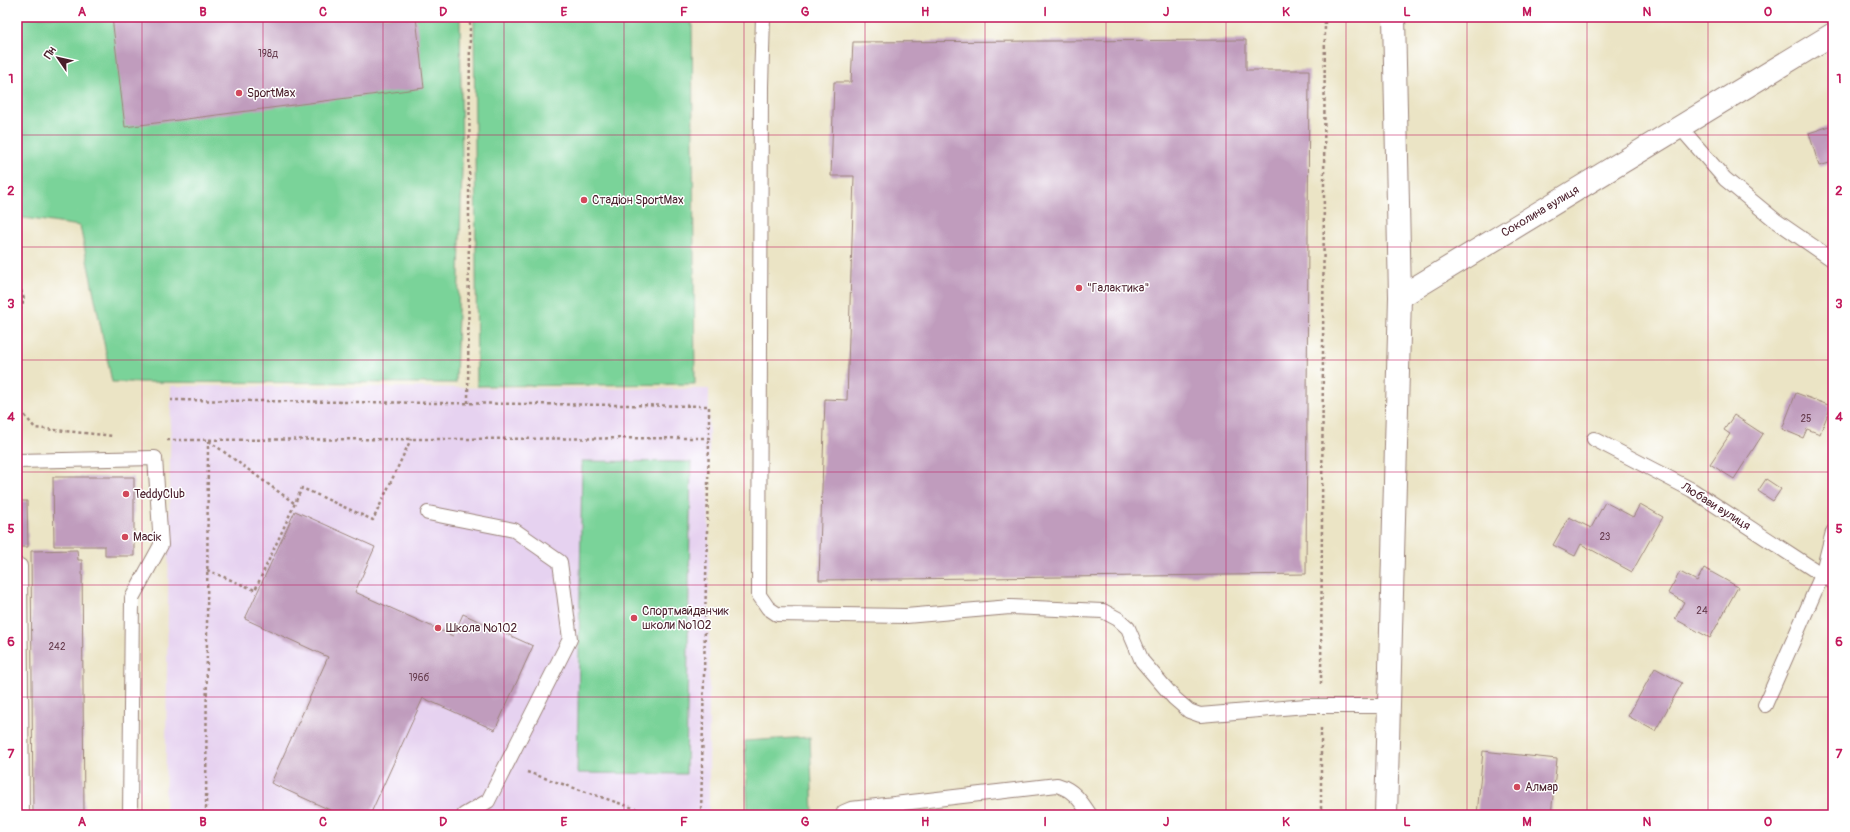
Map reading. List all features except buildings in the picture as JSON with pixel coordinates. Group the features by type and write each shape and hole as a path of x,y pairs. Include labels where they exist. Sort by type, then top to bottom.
{"street":[{"path":"1386,815 1400,297 1394,17"},
{"name":"Соколина вулиця","path":"1400,297 1679,126 1833,34"}],"lane":[{"path":"763,17 761,94 759,595 768,608 777,614 906,616 1010,607 1103,611 1118,619 1128,628 1142,661 1174,698 1189,711 1200,715 1306,706 1389,706"},
{"path":"1679,126 1725,178 1775,220 1833,260"},
{"name":"Любави вулиця","path":"1594,439 1692,490 1828,578"},
{"path":"17,461 156,458 161,545 132,598 130,815"},
{"path":"428,513 514,530 560,562 570,639 488,801 464,815"},
{"path":"1765,705 1828,578 1833,532"},
{"path":"17,566 20,566 22,815"},
{"path":"844,815 844,812 851,809 1057,785 1067,788 1076,794 1090,815"}],"path":[{"path":"468,403 470,17"},
{"path":"1321,815 1325,17"},
{"path":"17,279 24,299 17,320"},
{"path":"171,400 709,406 701,815"},
{"path":"17,406 35,428 114,436"},
{"path":"162,440 709,438"},
{"path":"207,570 255,590 302,488 373,520 411,439"},
{"path":"208,441 294,503"},
{"path":"206,815 208,441"},
{"path":"506,764 654,815"}],"shaded area":[{"name":"Школа №102","path":"171,386 709,389 709,815 165,815"}],"green space":[{"path":"17,17 460,17 462,169 456,383 112,382 80,226 17,217"},
{"name":"Стадіон SportMax","path":"474,17 692,17 695,384 477,386"},
{"name":"Спортмайданчик школи №102","path":"582,461 691,462 686,774 577,773"},
{"path":"810,737 813,815 748,815 745,741"}],"place":[{"name":"SportMax","path":"239,93"},
{"name":"Стадіон SportMax","path":"584,200"},
{"name":"\"Галактика\"","path":"1079,288"},
{"name":"TeddyClub","path":"126,494"},
{"name":"Масік","path":"125,537"},
{"name":"Спортмайданчик школи №102","path":"634,618"},
{"name":"Школа №102","path":"438,628"},
{"name":"Алмар","path":"1517,787"}]}
